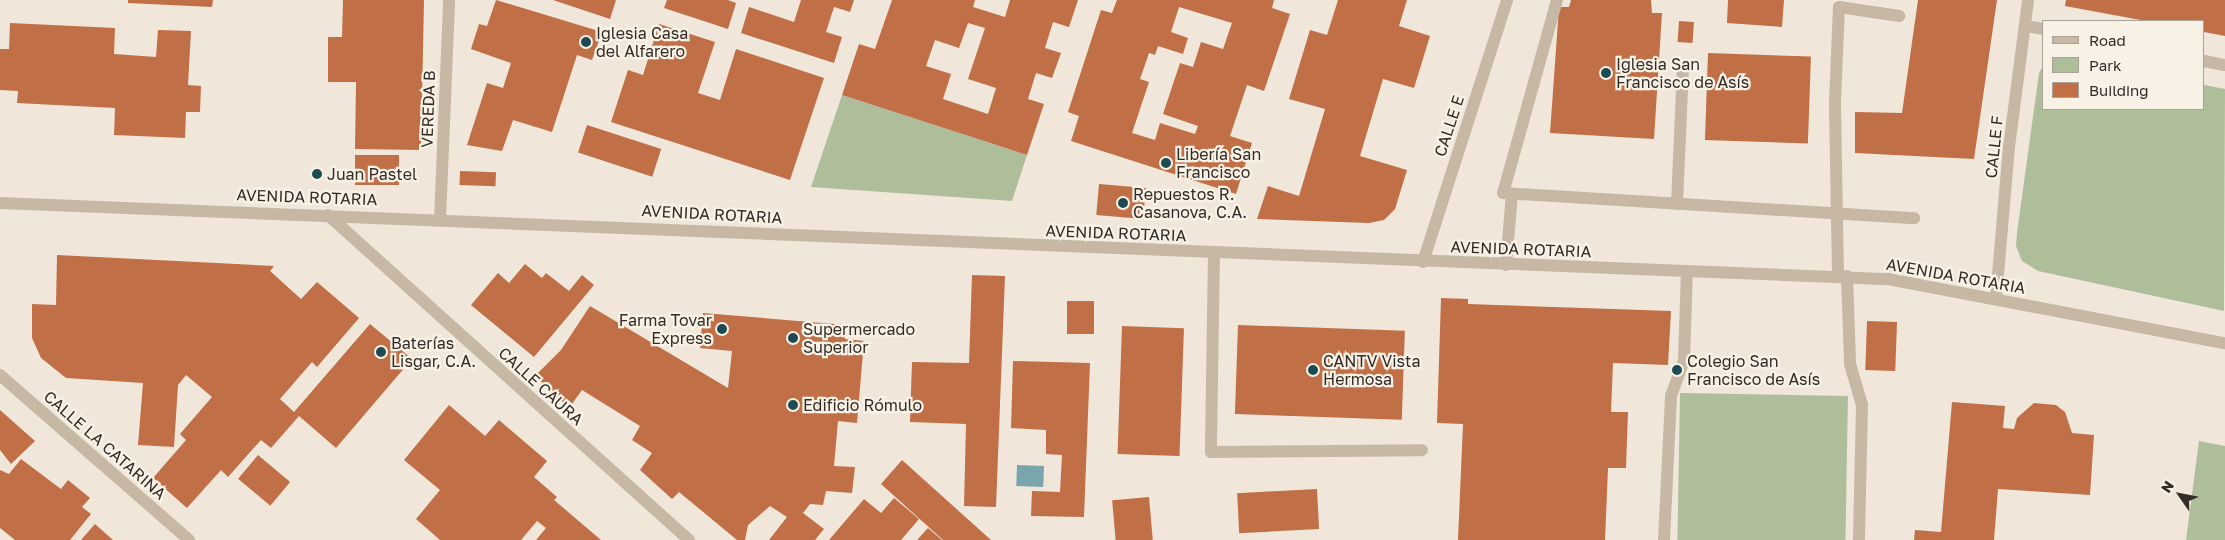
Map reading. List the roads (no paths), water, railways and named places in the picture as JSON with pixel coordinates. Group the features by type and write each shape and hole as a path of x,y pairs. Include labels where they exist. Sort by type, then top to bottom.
{"street":[{"name":"VEREDA B","path":"440,219 449,0"},
{"name":"CALLE E","path":"1423,262 1507,0"},
{"path":"1557,0 1503,193 1914,218"},
{"name":"CALLE F","path":"1996,298 2028,0"},
{"path":"1858,540 1862,405 1850,364 1838,213 1835,102 1839,7 1900,16"},
{"path":"2024,26 2042,29"},
{"path":"2205,61 2225,65"},
{"path":"1677,204 1683,69"},
{"path":"1506,265 1512,194"},
{"name":"AVENIDA ROTARIA","path":"0,203 328,214 1423,262 1843,276 1917,282 2225,343"},
{"name":"CALLE CAURA","path":"328,214 689,540"},
{"path":"1214,253 1211,452 1422,450"},
{"path":"1664,540 1670,396 1684,360 1687,271"},
{"name":"CALLE LA CATARINA","path":"0,374 189,540"}],"water":[{"path":"1017,465 1044,466 1043,487 1016,486"}],"place":[{"name":"Iglesia Casa del Alfarero","path":"586,42"},
{"name":"Iglesia San Francisco de Asís","path":"1606,73"},
{"name":"Libería San Francisco","path":"1166,163"},
{"name":"Juan Pastel","path":"317,174"},
{"name":"Repuestos R. Casanova, C.A.","path":"1123,203"},
{"name":"Farma Tovar Express","path":"722,329"},
{"name":"Supermercado Superior","path":"793,338"},
{"name":"Baterías Lisgar, C.A.","path":"381,352"},
{"name":"CANTV Vista Hermosa","path":"1313,370"},
{"name":"Colegio San Francisco de Asís","path":"1677,370"},
{"name":"Edificio Rómulo","path":"793,405"}]}
